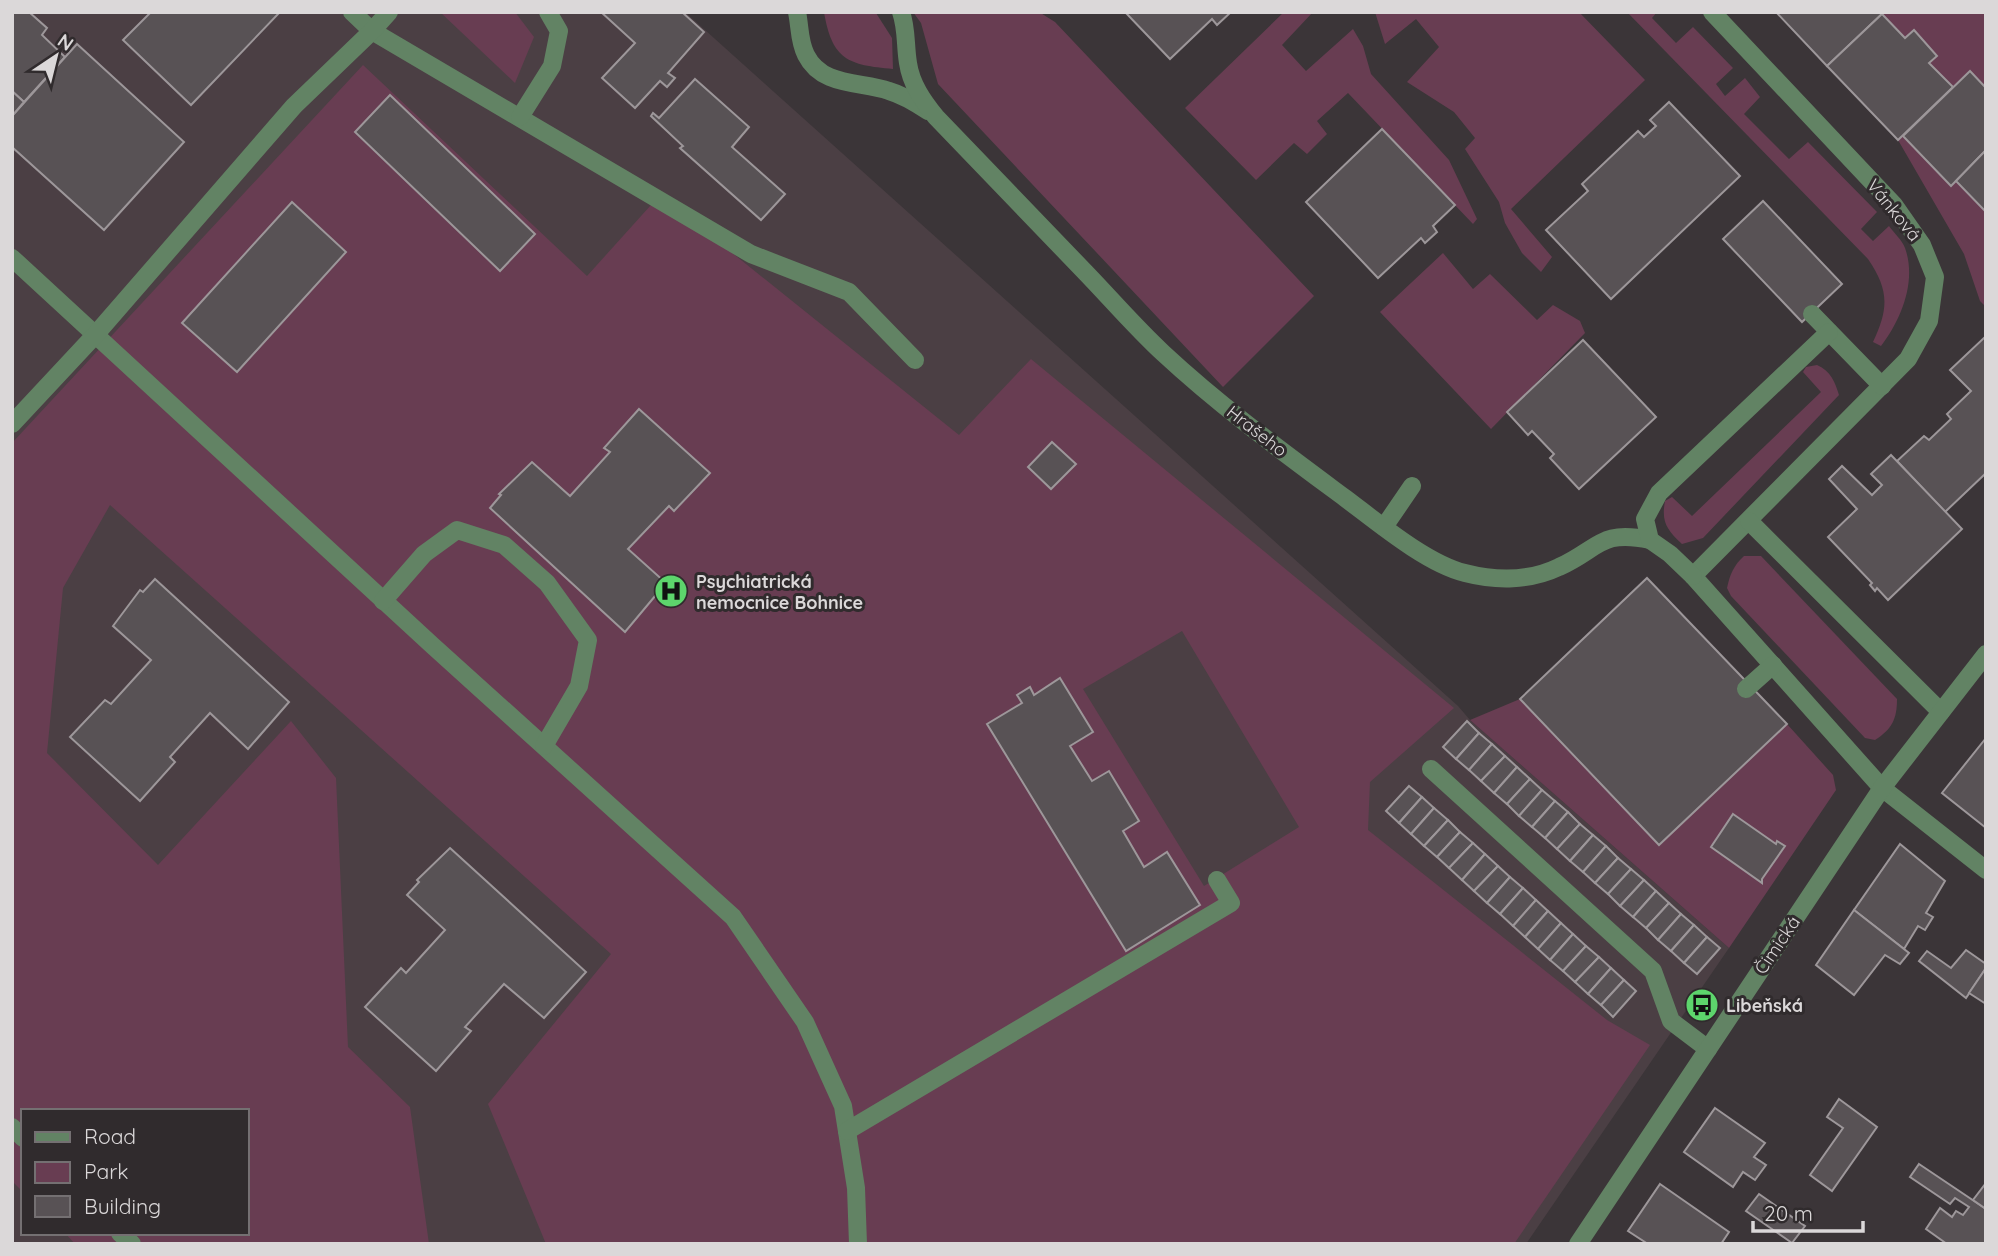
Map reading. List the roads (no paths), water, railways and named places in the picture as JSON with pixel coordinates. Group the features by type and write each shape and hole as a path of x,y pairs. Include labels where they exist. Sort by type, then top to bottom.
{"street":[{"path":"352,12 372,31 751,254 849,292 915,360"},
{"path":"12,424 96,334 294,107 389,12"},
{"path":"520,117 552,66 559,32 548,12"},
{"name":"Hrašeho","path":"797,12 806,57 826,76 838,81 890,91 915,102 936,117"},
{"name":"Hrašeho","path":"901,12 906,28 912,79 922,99 936,117 1163,352 1246,425 1384,527 1439,562 1462,573 1487,578 1535,575 1558,568 1613,537 1627,535 1650,540"},
{"name":"Vánková","path":"1693,576 1908,359 1929,321 1935,277 1922,244 1894,205 1712,12"},
{"path":"12,258 383,601 733,917 804,1023 843,1107 856,1188 858,1244"},
{"path":"1812,314 1882,386"},
{"path":"1829,332 1659,493 1645,519 1650,540 1670,554 1693,576 1882,788 1986,870"},
{"path":"1384,527 1412,486"},
{"path":"1749,521 1941,712"},
{"path":"383,601 424,554 457,530 504,545 547,583 588,640 579,686 544,746"},
{"name":"Čimická","path":"1578,1244 1882,788 1986,654"},
{"path":"1746,689 1773,665"},
{"path":"1431,769 1653,971 1671,1021 1708,1049"},
{"path":"847,1131 1231,903 1217,880"}],"place":[{"name":"Psychiatrická nemocnice Bohnice","path":"671,591"},
{"name":"Libeňská","path":"1702,1005"}]}
